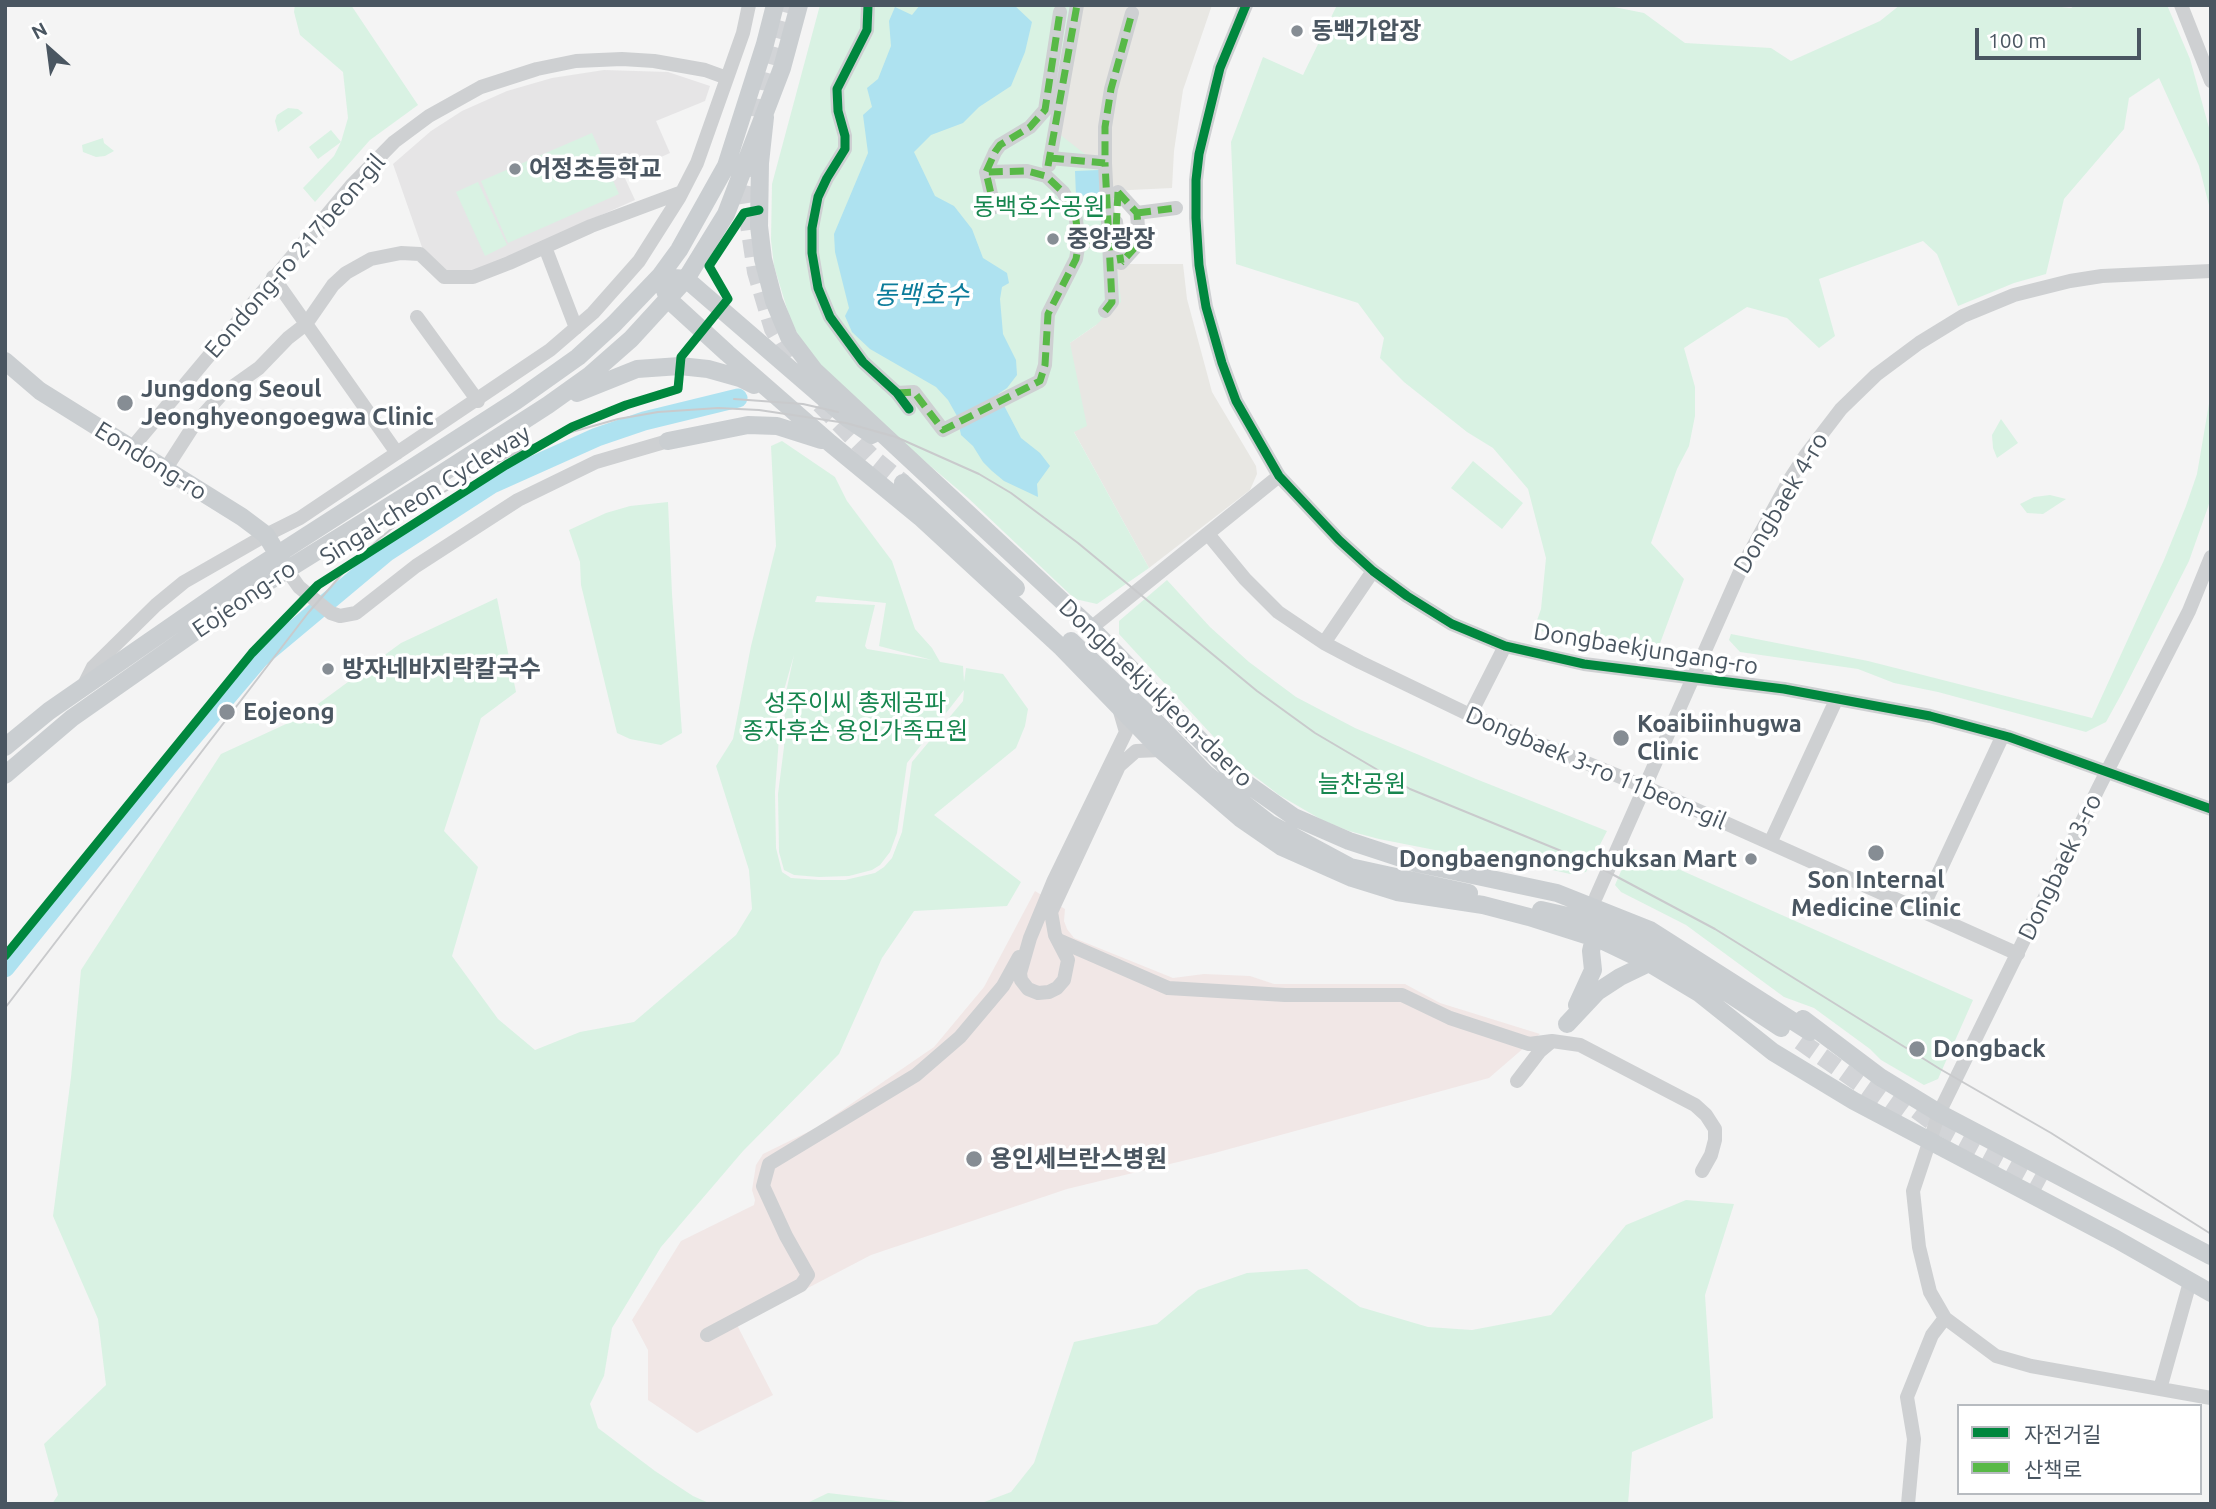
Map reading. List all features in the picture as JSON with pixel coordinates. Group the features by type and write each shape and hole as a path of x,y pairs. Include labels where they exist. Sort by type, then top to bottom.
{"main road":[{"path":"660,276 680,250 726,166 775,5"},
{"path":"686,279 726,214 765,117 801,5"},
{"path":"765,117 760,163 759,226 763,259 774,301 789,337 814,370 916,464"},
{"path":"660,276 686,279 847,418 916,464"},
{"path":"660,276 668,299 772,394 920,517 1062,648 1161,750 1241,818 1282,847 1352,878 1397,892 1483,905 1529,917 1594,938 1648,963 1699,993 1773,1052 1854,1101 2116,1239 2211,1293"},
{"name":"Eojeong-ro","path":"5,747 83,687 278,554 516,401 578,357 660,276"},
{"name":"Eojeong-ro","path":"5,775 72,718 256,589 548,405 590,375 621,348 686,279"},
{"path":"727,353 724,342 729,338 737,338 775,355"},
{"name":"Eondong-ro","path":"5,361 40,391 242,517 266,535 287,570"},
{"path":"548,405 637,369 680,366 708,369 740,378 772,394"},
{"path":"668,441 748,425 777,426 830,443"},
{"name":"Dongbaekjukjeon-daero","path":"903,484 1155,721 1210,777 1270,824 1350,867 1585,920 1650,949 1805,1037 1721,973 1650,930 1557,893 1416,863 1349,841 1294,817 1233,774 1091,628 916,464"},
{"path":"1210,777 1241,818"},
{"path":"1416,863 1534,876 1596,897 1669,929 1822,1033 1880,1077 1939,1113 2211,1256"},
{"path":"1352,878 1388,875"},
{"path":"1567,1024 1590,980 1594,938"},
{"path":"1567,1024 1609,983 1648,963"},
{"path":"1854,1101 1869,1106 1875,1102 1881,1091 1880,1077"},
{"path":"1989,1172 1979,1164 1980,1155 1987,1150 2009,1151"},
{"path":"2211,1268 2040,1186 2211,1284"}],"street":[{"path":"83,687 93,667 156,605 184,582 300,518 478,401 550,350 576,328 639,261 682,192 697,163 743,33 749,5"},
{"path":"868,5 867,30 837,89 845,149 818,197 812,228 812,253 818,288 830,317 863,362 897,393 909,410"},
{"name":"Dongbaekjungang-ro","path":"1246,5 1227,49 1204,127 1196,180 1197,243 1206,307 1222,363 1241,410 1279,477 1304,505 1373,571 1452,624 1505,646 1574,662 1837,698 1930,716 2003,735 2211,809"},
{"path":"2181,5 2205,49 2211,81"},
{"path":"989,209 994,207 986,172 1000,145 1030,127 1045,110 1056,9 1076,10 1046,176"},
{"path":"1105,311 1112,302 1105,127 1111,89 1132,13"},
{"name":"Eondong-ro 217beon-gil","path":"131,449 273,277 379,155 429,116 481,87 537,69 600,59 637,59 674,64 727,78"},
{"path":"1050,158 1105,163"},
{"path":"897,393 914,392 943,430 1040,382 1045,365 1048,313 1073,266 1079,242 1075,213 1046,176 1027,171 986,172"},
{"path":"165,470 194,425 221,395 258,368 306,324 333,285 346,273 371,259 401,253 420,254 444,277 473,277 591,226 682,192"},
{"path":"1140,223 1176,208"},
{"path":"1079,242 1108,239"},
{"path":"545,247 576,328"},
{"name":"Dongbaek 4-ro","path":"1596,897 1727,596 1797,467 1841,409 1896,358 1939,329 2014,295 2042,287 2115,275 2211,271"},
{"path":"273,277 397,453"},
{"path":"417,317 478,401"},
{"path":"287,570 299,587 331,613 340,616 356,612 456,539 517,500 596,462 668,441"},
{"path":"1091,628 1279,477"},
{"name":"Dongbaek 3-ro 11beon-gil","path":"1208,534 1262,598 1324,643 1470,715 1645,787 2018,954"},
{"name":"Dongbaek 3-ro","path":"1945,1318 1930,1292 1927,1281 1919,1247 1913,1191 1929,1141 1939,1113 2107,770 2184,622 2211,556"},
{"path":"1324,643 1373,571"},
{"path":"1470,715 1505,646"},
{"path":"1770,843 1837,698"},
{"path":"1119,708 1126,732 1054,880 1030,938 1020,973 1024,985 1033,991 1054,991 1064,980 1068,966 1066,954 1058,940 1051,912 1119,766 1136,751 1161,750"},
{"path":"1921,911 2003,735"},
{"path":"707,1335 801,1285 808,1275 763,1186 769,1164 916,1075 960,1037 1003,986 1030,938"},
{"path":"1058,940 1168,988 1285,995 1402,995 1450,1018 1529,1044 1552,1041 1580,1045 1695,1105 1706,1115 1714,1129 1715,1140 1712,1155 1702,1171"},
{"path":"1068,966 1086,957 1096,957"},
{"path":"1003,986 1021,980"},
{"path":"1517,1081 1540,1051 1567,1024"},
{"path":"2160,1389 2190,1282"},
{"path":"1908,1504 1914,1439 1907,1397 1928,1344 1945,1318 1996,1356 2031,1366 2211,1398"}],"shaded area":[{"path":"1071,5 1212,5 1183,90 1174,151 1172,188 1109,191 1049,126"},
{"name":"어정초등학교","path":"604,70 668,72 710,86 705,101 656,121 670,153 623,174 635,200 473,272 449,273 423,250 393,164 431,131 462,111 507,91 552,78"},
{"path":"1110,264 1183,264 1187,299 1212,392 1256,466 1257,474 1250,490 1149,568 1074,432 1070,343 1096,325"},
{"name":"용인세브란스병원","path":"1035,891 1065,909 1064,921 1074,938 1173,978 1204,974 1250,976 1274,984 1405,984 1440,1003 1540,1034 1489,1078 1211,1154 1067,1189 871,1255 737,1325 773,1395 697,1433 648,1400 648,1350 632,1320 681,1241 754,1205 752,1190 756,1165 763,1154 816,1128 934,1047 984,987"}],"green space":[{"path":"295,5 351,5 418,105 370,140 315,202 303,188 334,156 348,118 343,72 300,35 294,12"},
{"name":"동백호수공원","path":"820,5 1071,5 1049,126 1108,172 1110,264 1118,272 1121,302 1096,325 1070,343 1087,426 1074,432 1149,568 1097,604 1075,599 968,498 848,396 809,354 791,322 774,266 771,240 772,184"},
{"path":"1337,5 1604,5 1644,13 1685,43 1771,48 1791,61 1880,21 1900,5 2042,5 2071,8 2076,5 2167,5 2190,59 2211,135 2211,213 2199,166 2159,78 2129,98 2124,129 2064,199 2046,274 2014,283 1958,306 1937,254 1923,241 1819,279 1835,336 1819,348 1787,318 1747,307 1684,348 1695,387 1695,416 1689,446 1677,469 1651,543 1684,579 1656,654 1576,641 1534,629 1541,609 1546,558 1528,489 1493,448 1467,432 1404,382 1380,358 1384,338 1358,303 1236,264 1231,142 1263,57 1303,75"},
{"path":"288,108 298,109 303,113 278,132 275,121 277,115"},
{"path":"331,130 341,142 318,159 309,147"},
{"path":"592,133 619,194 508,243 481,181"},
{"path":"103,138 104,143 114,151 96,157 83,152 82,145"},
{"path":"478,182 507,245 485,256 456,192"},
{"path":"2211,392 2211,497 2208,507 2189,561 2106,722 2086,732 1938,692 1894,683 1858,669 1740,652 1729,640 1731,634 1868,661 2092,718 2186,506 2197,474"},
{"path":"2001,419 2018,443 1997,458 1992,435"},
{"name":"성주이씨 총제공파 종자후손 용인가족묘원","path":"782,441 835,477 847,501 892,561 915,629 940,662 963,666 964,682 966,668 1003,674 1028,709 1025,726 1016,748 934,815 1021,882 1007,906 914,911 882,958 839,1054 743,1151 661,1247 612,1328 604,1376 590,1404 598,1428 655,1471 693,1496 711,1504 52,1504 58,1495 44,1444 106,1385 98,1319 53,1216 71,1077 81,970 221,754 299,718 401,643 497,598 516,692 481,718 444,831 478,867 452,956 498,1019 535,1050 580,1032 634,1022 736,935 752,909 749,870 716,766 733,739 751,646 776,546 771,446","holes":["817,596 886,603 879,646 932,660 867,649 865,646 875,605 815,602","794,655 785,697 784,747 778,794 779,852 784,870 794,875 849,876 880,865 890,852 897,833 907,763 964,690 963,701 912,762 902,832 892,858 875,873 845,880 820,880 791,878 782,872 776,848 775,792 782,697"]},
{"path":"1473,461 1523,503 1502,529 1451,488"},
{"path":"2050,495 2066,499 2043,514 2027,513 2020,504 2034,497"},
{"path":"668,502 682,733 661,745 630,739 617,733 581,585 580,562 569,530 606,513 630,506"},
{"name":"늘찬공원","path":"1167,580 1210,627 1249,662 1296,697 1355,728 1607,831 1586,872 1570,874 1470,851 1445,852 1379,839 1322,820 1279,795 1244,768 1224,748 1119,634 1119,621"},
{"path":"1631,848 1973,1000 1938,1079 1924,1085 1881,1060 1814,1008 1784,997 1686,925 1621,892 1615,885"},
{"path":"1686,1200 1734,1204 1705,1295 1713,1418 1632,1452 1628,1504 979,1504 1011,1492 1034,1463 1074,1342 1157,1324 1198,1290 1247,1273 1307,1269 1360,1307 1428,1327 1472,1330 1551,1315 1626,1225"},
{"path":"828,1493 922,1504 805,1504"}],"water":[{"name":"동백호수","path":"920,5 1014,5 1032,22 1025,52 1011,86 979,107 963,123 931,135 914,152 935,196 954,206 972,229 983,258 1007,273 1009,283 1002,287 1000,299 1003,334 1016,360 1017,375 1007,388 998,394 1021,438 1040,453 1050,466 1037,484 1038,497 1004,481 992,471 961,435 957,416 936,387 870,349 852,332 845,316 849,308 835,252 834,234 868,153 863,115 872,107 867,88 878,79 891,46 889,21 895,7 912,15"},
{"path":"1099,170 1100,195 1076,196 1075,171"}],"waterway":[{"path":"5,968 169,765 259,659 387,552 492,484 597,437 644,421 738,398"}],"tunnel":[{"path":"759,117 763,90 786,5"},
{"path":"752,159 745,198 756,272 773,329 800,375"},
{"path":"820,404 874,459 903,483"},
{"path":"1800,1041 1903,1114"},
{"path":"1895,1094 1934,1123 2045,1183"}],"tram line":[{"path":"734,399 803,404 838,412"},
{"path":"5,1008 308,613 343,573 416,509 467,478 529,446 568,433 618,419 658,412 718,408 759,410 846,423 896,437 979,474 1011,493 1078,543 1257,691 1315,733 1410,789 1593,864 1715,929 1940,1069 2051,1133 2211,1234"}],"marked path":[{"path":"1048,166 1077,5"},
{"path":"989,209 994,207 986,172 995,152 1000,145 1030,127 1045,110 1060,12"},
{"path":"1050,158 1105,163 1105,127 1111,89 1132,13"},
{"path":"1105,163 1112,302 1105,311"},
{"path":"897,393 914,392 943,430 1040,381 1045,365 1048,314 1076,259 1079,242 1075,213 1063,192 1046,176 1027,171 986,172"},
{"path":"1118,192 1137,213 1139,243 1121,263"},
{"path":"1118,192 1116,230 1121,263"},
{"path":"1137,213 1176,208"},
{"path":"1079,242 1108,239"}],"cycle path":[{"path":"868,5 867,30 837,89 845,149 818,197 812,228 812,253 818,288 830,317 863,362 897,393 909,409"},
{"path":"1246,5 1220,68 1199,154 1196,218 1199,265 1206,307 1236,401 1279,476 1339,540 1373,571 1452,624 1505,646 1584,664 1784,689 1930,716 2009,737 2211,809"},
{"name":"Singal-cheon Cycleway","path":"5,956 252,653 318,585 506,465 572,427 626,405 678,389 681,357 728,299 709,266 744,213 759,210"}],"place":[{"name":"동백가압장","path":"1297,31"},
{"name":"어정초등학교","path":"515,169"},
{"name":"중앙광장","path":"1053,239"},
{"name":"Jungdong Seoul Jeonghyeongoegwa Clinic","path":"125,403"},
{"name":"방자네바지락칼국수","path":"328,669"},
{"name":"Eojeong","path":"227,712"},
{"name":"Koaibiinhugwa Clinic","path":"1621,738"},
{"name":"Son Internal Medicine Clinic","path":"1876,853"},
{"name":"Dongbaengnongchuksan Mart","path":"1751,859"},
{"name":"Dongback","path":"1917,1049"},
{"name":"용인세브란스병원","path":"974,1159"}]}
